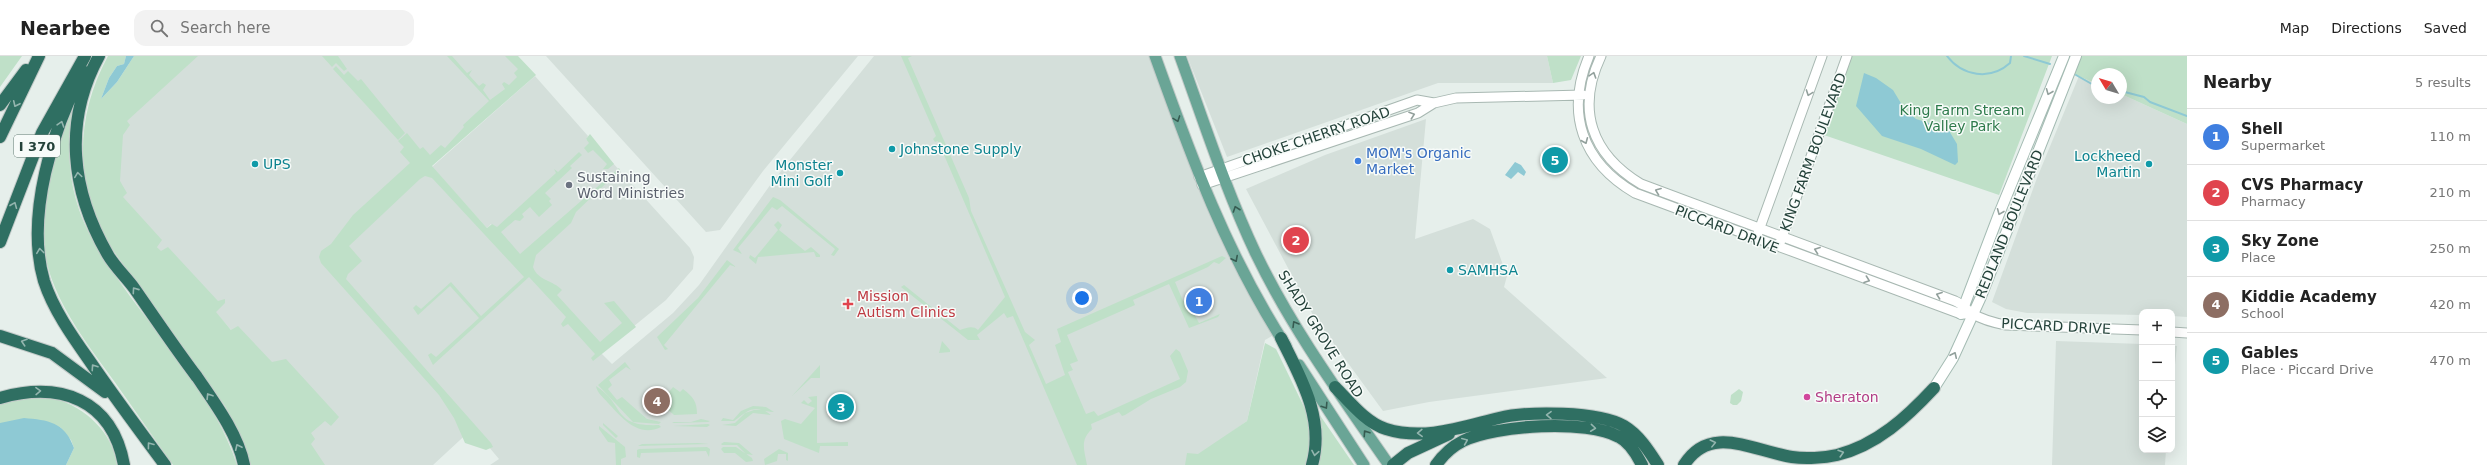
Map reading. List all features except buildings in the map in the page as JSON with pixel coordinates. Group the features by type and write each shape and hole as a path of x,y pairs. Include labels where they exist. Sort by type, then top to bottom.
{"highway":[{"path":"0,105 37,56"},
{"name":"I 370","path":"0,137 37,56"},
{"name":"I 370","path":"0,242 42,133 85,56"},
{"path":"92,56 66,108 46,171 38,209 39,248 44,280 58,310 116,399 165,465"},
{"path":"99,56 82,92 76,120 75,148 78,180 90,221 109,256 206,391 230,430 244,465"},
{"path":"0,336 52,353 116,399"},
{"path":"1281,338 1301,380 1316,427 1316,451 1312,465"},
{"path":"1335,387 1360,412 1384,429 1421,434 1459,429 1501,417 1530,415 1594,415 1625,427 1637,436 1658,465"},
{"path":"1684,465 1691,454 1699,448 1720,441 1793,457 1837,455 1876,439 1907,417 1934,388"},
{"path":"0,398 24,391 47,391 69,396 90,406 105,419 117,436 124,465"},
{"path":"1436,465 1443,455 1464,440 1529,426 1598,428 1619,437 1628,445 1642,465"},
{"path":"1393,465 1408,453 1459,429"}],"main road":[{"path":"1150,56 1164,100"},
{"path":"1155,56 1201,181 1238,264 1281,338 1364,465"},
{"name":"SHADY GROVE ROAD","path":"1180,56 1224,174 1237,214 1269,281 1335,387 1388,465"},
{"name":"REDLAND BOULEVARD","path":"1962,310 2064,56"},
{"name":"REDLAND BOULEVARD","path":"1934,388 1953,358 1973,314 2076,56"}],"street":[{"name":"PICCARD DRIVE","path":"1590,56 1578,95 1581,131 1587,147 1609,174 1623,187 1635,193 1778,248 2006,326 2139,330"},
{"name":"PICCARD DRIVE","path":"1601,56 1588,95 1589,111 1596,139 1614,166 1625,175 1641,184 1760,229 1962,310"},
{"name":"KING FARM BOULEVARD","path":"1756,240 1822,56"},
{"name":"KING FARM BOULEVARD","path":"1778,248 1847,56"},
{"name":"CHOKE CHERRY ROAD","path":"1201,181 1224,174 1417,100 1434,103 1456,98 1484,96 1588,95"},
{"path":"2175,332 2187,333"}],"shaded area":[{"path":"189,56 512,56 529,74 427,166 489,234 496,227 491,224 487,228 432,167 535,76 588,136 586,140 592,140 690,248 694,257 693,269 666,300 601,353 612,364 673,313 699,285 773,181 874,56 1154,56 1195,169 1277,333 1265,340 1247,421 1185,465 490,465 499,459 473,428 433,465 315,465 241,341 114,199 121,117"},
{"path":"546,56 858,56 763,171 720,230 706,232"},
{"path":"1187,56 1547,56 1553,83 1438,83 1227,157"},
{"path":"2079,76 2091,81 2091,104 2127,104 2127,97 2187,124 2187,317 2175,316 2175,309 2139,309 2139,315 2027,313 2006,309 1992,302 2037,178"},
{"path":"1426,119 1415,239 1473,219 1490,229 1507,276 1504,287 1607,378 1429,402 1383,411 1313,315 1246,189 1325,155"},
{"path":"2056,341 2139,344 2139,453 2166,453 2165,465 2052,465"},
{"path":"2175,346 2177,346 2175,365"}],"green space":[{"path":"0,56 22,56 0,87"},
{"path":"108,56 126,56 124,64 117,66 109,78 101,99 117,82 134,56 198,56 127,121 130,125 123,135 120,181 127,193 123,197 162,240 157,247 161,251 168,247 218,301 225,299 225,303 216,312 231,330 238,326 272,362 286,359 339,417 331,426 325,421 311,433 315,439 311,444 325,465 250,465 240,434 225,406 115,253 101,230 92,205 86,181 83,156 84,130 89,105 97,80"},
{"path":"322,56 338,56 347,69 344,71 336,63 332,67"},
{"path":"447,56 452,56 467,73 472,70 469,75 479,86 483,83 486,85 483,90 490,100 505,89 502,84 504,82 509,85 517,77 514,73 518,69 505,56 518,56 536,75 432,166 487,228 492,224 497,227 556,173 554,169 558,172 579,152 582,155 570,166 572,168 545,193 551,199 549,201 552,205 539,217 530,207 522,214 524,217 520,221 515,220 501,232 520,254 619,168 620,170 576,212 571,223 536,255 533,267 538,275 562,290 557,295 600,342 622,323 604,303 614,301 636,327 593,361 591,358 595,354 568,324 563,327 561,324 566,317 529,277 433,365 428,355 431,353 436,357 479,318 450,286 418,315 413,308 416,305 421,309 451,282 481,316 524,277 432,178 425,176 420,179 349,246 362,261 348,274 346,279 491,443 493,447 486,450 465,443 454,418 439,395 321,263 319,257 321,251 331,244 353,215 410,163 400,152 404,147 398,141 407,133 420,149 423,147 430,155 441,145 445,148 464,127 463,125 489,101"},
{"path":"901,56 912,56 908,58 969,198 971,211 1025,332 1035,340 1029,345 1046,384 1065,375 1055,345 1061,342 1057,329 1222,256 1226,258 1219,264 1214,262 1208,267 1175,282 1183,301 1189,298 1193,305 1190,306 1199,323 1220,314 1218,317 1189,328 1169,284 1133,300 1135,305 1067,335 1078,361 1070,364 1073,370 1068,372 1086,414 1094,411 1098,416 1180,379 1170,356 1176,349 1180,352 1188,371 1186,382 1180,387 1151,399 1125,415 1122,416 1119,412 1091,424 1092,429 1084,441 1087,465 1077,465 1013,316 1007,318 1004,313 977,335 980,340 968,340 901,287 904,285 960,330 972,327 978,330 1005,297 938,141 935,142 933,139 936,136"},
{"path":"1547,56 1581,56 1571,80 1553,83"},
{"name":"King Farm Stream Valley Park","path":"1851,56 2052,56 1999,195 1821,134"},
{"path":"2075,56 2187,56 2187,124 2127,97 2127,68 2091,68 2091,81 2069,72"},
{"path":"336,66 344,75 348,71 358,81 361,79 405,133 398,140 333,69"},
{"path":"74,101 70,127 69,158 75,194 85,225 102,256 115,275 202,394 228,441 237,465 173,465 73,323 62,302 46,260 43,236 43,212 50,169"},
{"path":"590,134 614,164 608,169 603,169 607,164 593,150 588,153 584,148 589,143 586,139"},
{"path":"773,197 780,200 839,249 834,256 831,255 835,249 782,206 777,210 772,207 738,248 742,254 733,250"},
{"path":"778,221 782,225 779,230 805,251 811,247 820,255 820,257 816,257 814,252 758,257 756,264 749,258 750,255 755,258 778,230 774,225"},
{"path":"727,260 736,267 730,265 664,345 668,349 665,350 657,337 698,298"},
{"path":"942,341 950,350 950,352 939,353"},
{"path":"1265,343 1276,349 1306,411 1309,429 1309,449 1305,465 1185,465 1187,453 1198,454 1247,421"},
{"path":"625,362 631,370 626,367 609,380 612,385 608,389 617,400 622,397 647,419 661,422 659,424 633,422 598,385"},
{"path":"820,365 820,378 811,378 792,396"},
{"path":"596,386 612,400 626,419 644,425 659,425 661,427 653,430 645,430 631,425 619,415 601,395"},
{"path":"673,387 680,392 683,389 692,397 695,402 697,414 674,415 666,408 665,397"},
{"path":"1739,389 1743,392 1741,401 1737,405 1733,405 1730,403 1731,395"},
{"path":"817,396 817,443 848,442 848,446 820,446 819,453 784,439 781,421 785,419 801,424 815,408 801,403 804,400 808,404 812,401 808,397"},
{"path":"55,398 77,408 96,423 110,442 117,465 66,465 74,448 71,440 60,427 0,423 0,402 8,399"},
{"path":"753,406 766,407 774,412 753,409 746,412 734,421 721,421 723,418 733,420 741,411"},
{"path":"754,410 764,410 771,415 753,413 736,426 722,425 735,423 745,413"},
{"path":"1317,411 1354,465 1316,465"},
{"path":"701,419 710,421 674,423 672,422 691,422"},
{"path":"603,423 618,436 616,438 603,425"},
{"path":"710,425 707,427 673,426"},
{"path":"599,426 625,447 626,457 621,459 621,465 616,465 615,443 608,442 599,429"},
{"path":"724,442 739,443 753,455 746,454 737,445 721,444"},
{"path":"642,444 709,444 638,446"},
{"path":"707,447 710,449 709,457 706,451 641,453 640,458 637,457 637,450 639,449"},
{"path":"723,447 736,447 752,458 753,461 746,462 735,453 724,453 721,449"},
{"path":"779,449 788,453 788,461 786,460 786,454 778,454 777,461 765,465 764,459"}],"water":[{"path":"126,56 134,56 117,82 101,99 109,78 117,66 124,64"},
{"path":"1864,73 1876,78 1893,90 1905,110 1916,119 1948,129 1957,144 1958,162 1955,165 1921,149 1882,136 1856,106"},
{"path":"1515,162 1521,165 1526,172 1524,176 1518,172 1511,179 1505,175"},
{"path":"24,418 41,420 55,424 66,433 74,448 66,465 0,465 0,423"}],"waterway":[{"path":"1947,56 1960,68 1977,74 1985,74 2002,69 2010,63 2011,56"},
{"path":"2024,56 2050,64"},
{"path":"2076,75 2091,84"},
{"path":"2127,93 2144,97 2150,102 2187,116"}],"place":[{"name":"Johnstone Supply","path":"892,149"},
{"name":"Gables","path":"1555,160"},
{"name":"MOM's Organic Market","path":"1358,161"},
{"name":"UPS","path":"255,164"},
{"name":"Lockheed Martin","path":"2149,164"},
{"name":"Monster Mini Golf","path":"840,173"},
{"name":"Sustaining Word Ministries","path":"569,185"},
{"name":"CVS Pharmacy","path":"1296,240"},
{"name":"SAMHSA","path":"1450,270"},
{"name":"Shell","path":"1199,301"},
{"name":"Mission Autism Clinics","path":"848,304"},
{"name":"Sheraton","path":"1807,397"},
{"name":"Kiddie Academy","path":"657,401"},
{"name":"Sky Zone","path":"841,407"}]}
